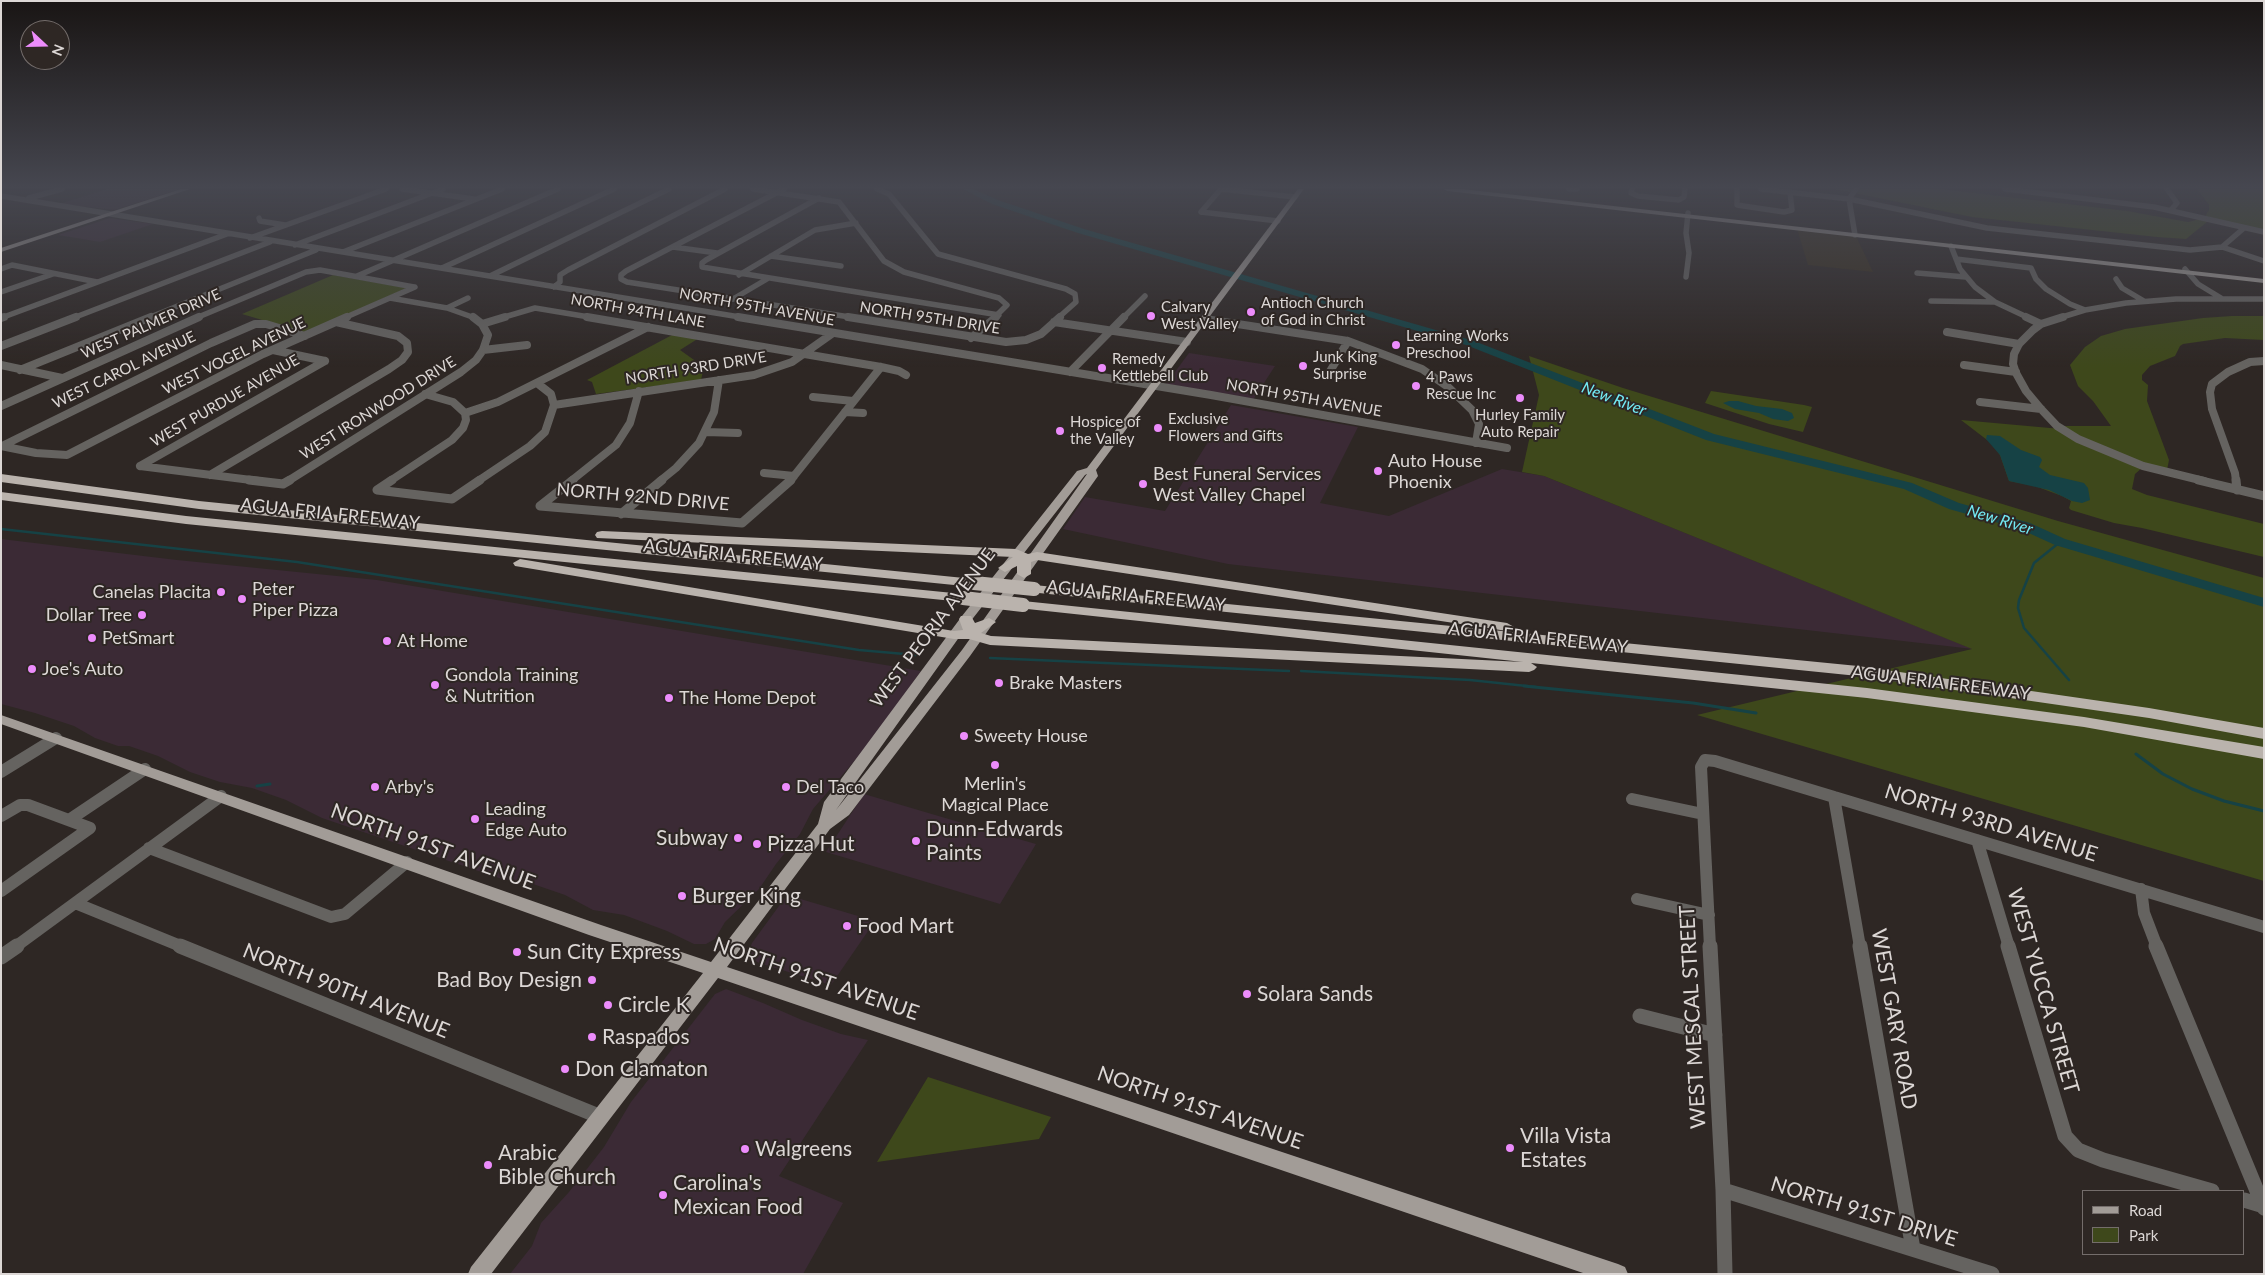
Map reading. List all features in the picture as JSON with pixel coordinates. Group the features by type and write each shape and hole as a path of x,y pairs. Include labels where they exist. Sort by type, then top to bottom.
{"highway":[{"name":"AGUA FRIA FREEWAY","path":"1,476 110,494 396,525 1858,671 2039,696 2264,734"},
{"name":"AGUA FRIA FREEWAY","path":"1,496 186,520 373,540 963,598 1867,693 2028,713 2264,753"},
{"path":"396,525 437,524 642,538 1026,556 1496,626 1625,643 1818,663 1858,671"},
{"path":"373,540 393,546 530,564 954,635 989,622"},
{"path":"1005,568 1026,556"},
{"path":"1024,574 1026,556"},
{"path":"971,630 1551,668 1830,695 1867,693"},
{"path":"2202,723 2246,724 2264,727"},
{"path":"2214,744 2264,760"}],"main road":[{"name":"WEST PEORIA AVENUE","path":"1026,556 1081,473 1091,470 1257,248"},
{"path":"1976,248 2187,270"},
{"path":"1996,248 2264,279"},
{"name":"WEST PEORIA AVENUE","path":"1026,556 1093,476 1091,470"},
{"name":"WEST PEORIA AVENUE","path":"478,1274 715,970 825,825 844,810 895,746 971,630 1005,568"},
{"path":"989,622 1024,574"},
{"name":"WEST PEORIA AVENUE","path":"825,825 829,806 954,635"},
{"path":"895,746 890,742 889,737 910,705 912,693"},
{"name":"NORTH 91ST AVENUE","path":"1,719 595,930 1618,1274"}],"street":[{"path":"1,318 189,248"},
{"path":"1,346 254,248"},
{"name":"NORTH 95TH AVENUE","path":"308,248 395,260 554,286 1154,386 1507,448"},
{"path":"342,253 353,248"},
{"path":"356,277 421,248"},
{"path":"442,268 484,248"},
{"path":"490,276 547,248"},
{"path":"554,286 560,282 560,275 610,248"},
{"name":"NORTH 95TH DRIVE","path":"668,248 626,271 620,277 627,282 1000,342 1018,342 1037,337 1076,302 1076,296 1073,292 938,254 933,248"},
{"path":"689,248 717,253"},
{"path":"725,248 703,262 702,267 738,275 998,315"},
{"path":"738,275 784,248"},
{"path":"875,248 884,261 910,274 1003,300 1007,307 971,338"},
{"path":"1686,277 1688,248"},
{"path":"1952,248 1966,278 1995,302 2041,324"},
{"path":"2176,248 2206,248"},
{"path":"2226,248 2264,261"},
{"path":"20,370 317,250"},
{"path":"2190,250 2202,257"},
{"path":"771,256 841,266"},
{"path":"1956,259 2031,268 2036,279 2046,289 2070,304 2085,310"},
{"path":"1,269 12,265 98,282"},
{"name":"WEST PALMER DRIVE","path":"1,406 156,335 313,270 356,277"},
{"path":"2187,270 2198,284 2222,298"},
{"path":"1917,273 1966,278"},
{"path":"1,292 54,274"},
{"name":"WEST VOGEL AVENUE","path":"1,446 42,454 67,455 273,350 415,287 356,277"},
{"path":"734,299 767,279"},
{"path":"2116,279 2122,288 2144,301"},
{"path":"1070,372 1145,296"},
{"path":"390,298 466,313 482,324 488,335 483,350 527,345"},
{"path":"446,308 468,298"},
{"path":"2264,299 2222,298 2144,301 2085,310 2041,324 2025,336 2014,354 2016,372 2026,391 2041,409 2068,433 2104,452 2143,466 2264,496"},
{"path":"1930,301 1995,302"},
{"name":"NORTH 94TH LANE","path":"482,324 535,308 648,327 733,344 881,367 906,375"},
{"path":"782,325 804,310"},
{"path":"1205,319 1348,341 1422,369 1448,387 1472,410 1479,429 1476,442"},
{"path":"210,475 389,369 402,360 409,349 407,343 398,336 336,322"},
{"path":"1054,322 1187,342"},
{"name":"WEST CAROL AVENUE","path":"1,446 211,343 261,324 305,336"},
{"path":"465,413 491,405 648,327"},
{"path":"1947,332 2019,344"},
{"name":"NORTH 93RD DRIVE","path":"554,405 770,371 804,354 833,334"},
{"path":"1329,374 1348,341"},
{"name":"WEST PURDUE AVENUE","path":"210,475 140,466 325,361 273,350"},
{"name":"WEST IRONWOOD DRIVE","path":"210,475 283,484 467,368 483,350"},
{"path":"2237,490 2235,473 2212,409 2210,392 2212,384 2228,372 2250,362 2264,361"},
{"path":"1964,365 2016,372"},
{"path":"1,366 62,378"},
{"path":"764,473 794,476 881,367"},
{"path":"621,514 685,460 706,432 714,412 719,380"},
{"path":"425,394 454,402 465,413 466,420 463,428 452,440 377,490 452,498 536,442 547,428 554,405 551,394 537,383"},
{"name":"NORTH 92ND DRIVE","path":"638,391 630,423 616,445 540,506 742,523 794,476"},
{"path":"813,397 853,401"},
{"path":"1980,402 2041,409"},
{"path":"845,412 863,413"},
{"path":"706,432 738,433"},
{"path":"1,772 56,738"},
{"name":"NORTH 93RD AVENUE","path":"1706,760 2264,927"},
{"name":"WEST MESCAL STREET","path":"1706,760 1701,767 1723,1190 1725,1274"},
{"path":"69,820 144,769"},
{"path":"1,957 222,796"},
{"name":"WEST GARY ROAD","path":"1834,797 1913,1249"},
{"path":"1632,799 1703,814"},
{"path":"1,816 20,805 28,805 90,828 1,891"},
{"name":"WEST YUCCA STREET","path":"1977,840 2065,1136 2078,1150 2103,1160 2208,1190"},
{"path":"149,848 331,917 345,914 356,906 406,862"},
{"path":"2140,889 2144,913 2157,948 2263,1206"},
{"path":"1637,899 1709,915"},
{"name":"NORTH 90TH AVENUE","path":"75,903 601,1117"},
{"path":"1640,1016 1715,1035"},
{"name":"NORTH 91ST DRIVE","path":"1723,1190 1992,1274"},
{"path":"2245,1200 2263,1206"}],"shaded area":[{"path":"1803,248 1862,248 1873,272 1808,265"},
{"path":"1189,353 1275,366 1253,400 1166,384"},
{"path":"1231,405 1358,427 1320,503 1389,516 1502,469 1544,476 1973,649 1228,564 1063,529 1085,497 1165,511"},
{"path":"1,539 177,560 377,580 921,671 869,744 813,809 800,834 759,889 725,922 715,939 706,944 694,944 667,931 624,915 593,910 565,895 533,884 502,879 322,818 286,800 252,788 220,782 190,772 158,756 129,746 118,746 95,738 74,726 1,704"},
{"path":"864,794 1036,844 1000,904 826,852"},
{"path":"787,895 875,921 831,985 759,963 751,958 750,948 752,943"},
{"path":"726,989 802,1020 841,1034 868,1040 779,1176 843,1203 803,1274 510,1274 532,1246 541,1223 569,1192 604,1147 631,1102 715,994"}],"green space":[{"path":"333,275 407,288 306,333 242,314"},
{"path":"2264,316 2264,340 2225,338 2183,344 2175,356 2150,366 2142,375 2142,380 2148,385 2147,401 2169,460 2167,470 2143,467 2135,474 2132,489 2147,495 2264,524 2264,557 2114,523 2071,510 2069,508 2071,501 2062,496 2035,486 2009,481 2000,455 1991,443 1961,420 2061,429 2057,426 2111,426 2093,401 2078,386 2070,365 2085,347 2101,336 2125,329 2203,318"},
{"path":"674,334 699,338 680,350 704,367 701,380 596,394 592,382 587,380"},
{"path":"1529,356 1623,388 2058,521 2264,578 2264,881 1697,715 1972,649 1544,476 1522,472 1539,395"},
{"path":"1711,391 1812,407 1803,432 1769,424 1705,403"},
{"path":"928,1077 1051,1117 1039,1139 877,1162"}],"water":[{"path":"1729,401 1782,409 1792,413 1794,418 1788,421 1773,419 1759,413 1735,409 1723,403"},
{"path":"1987,435 2000,436 2021,450 2040,457 2042,460 2039,467 2050,475 2084,483 2088,488 2090,500 2082,503 2072,501 2049,490 2009,481 2000,455 1986,439"}],"waterway":[{"name":"New River","path":"1142,248 1470,343 1710,437 1908,486 1954,506 2025,526 2060,542 2264,603"},
{"path":"1,529 297,562 859,650 916,655"},
{"path":"2060,542 2034,563 2019,600 2018,608 2024,628 2069,680"},
{"path":"990,658 1289,671"},
{"path":"1301,671 1470,680 1536,687"},
{"path":"1524,686 1693,703 1756,713"},
{"path":"2136,754 2163,774 2192,789 2224,801 2264,811"},
{"path":"257,786 270,784"}],"place":[{"name":"Antioch Church of God in Christ","path":"1251,312"},
{"name":"Calvary West Valley","path":"1151,316"},
{"name":"Learning Works Preschool","path":"1396,345"},
{"name":"Junk King Surprise","path":"1303,366"},
{"name":"Remedy Kettlebell Club","path":"1102,368"},
{"name":"4 Paws Rescue Inc","path":"1416,386"},
{"name":"Hurley Family Auto Repair","path":"1520,398"},
{"name":"Exclusive Flowers and Gifts","path":"1158,428"},
{"name":"Hospice of the Valley","path":"1060,431"},
{"name":"Auto House Phoenix","path":"1378,471"},
{"name":"Best Funeral Services West Valley Chapel","path":"1143,484"},
{"name":"Canelas Placita","path":"221,592"},
{"name":"Peter Piper Pizza","path":"242,599"},
{"name":"Dollar Tree","path":"142,615"},
{"name":"PetSmart","path":"92,638"},
{"name":"At Home","path":"387,641"},
{"name":"Joe's Auto","path":"32,669"},
{"name":"Brake Masters","path":"999,683"},
{"name":"Gondola Training & Nutrition","path":"435,685"},
{"name":"The Home Depot","path":"669,698"},
{"name":"Sweety House","path":"964,736"},
{"name":"Merlin's Magical Place","path":"995,765"},
{"name":"Arby's","path":"375,787"},
{"name":"Del Taco","path":"786,787"},
{"name":"Leading Edge Auto","path":"475,819"},
{"name":"Subway","path":"738,838"},
{"name":"Dunn-Edwards Paints","path":"916,841"},
{"name":"Pizza Hut","path":"757,844"},
{"name":"Burger King","path":"682,896"},
{"name":"Food Mart","path":"847,926"},
{"name":"Sun City Express","path":"517,952"},
{"name":"Bad Boy Design","path":"592,980"},
{"name":"Solara Sands","path":"1247,994"},
{"name":"Circle K","path":"608,1005"},
{"name":"Raspados","path":"592,1037"},
{"name":"Don Clamaton","path":"565,1069"},
{"name":"Villa Vista Estates","path":"1510,1148"},
{"name":"Walgreens","path":"745,1149"},
{"name":"Arabic Bible Church","path":"488,1165"},
{"name":"Carolina's Mexican Food","path":"663,1195"}]}
